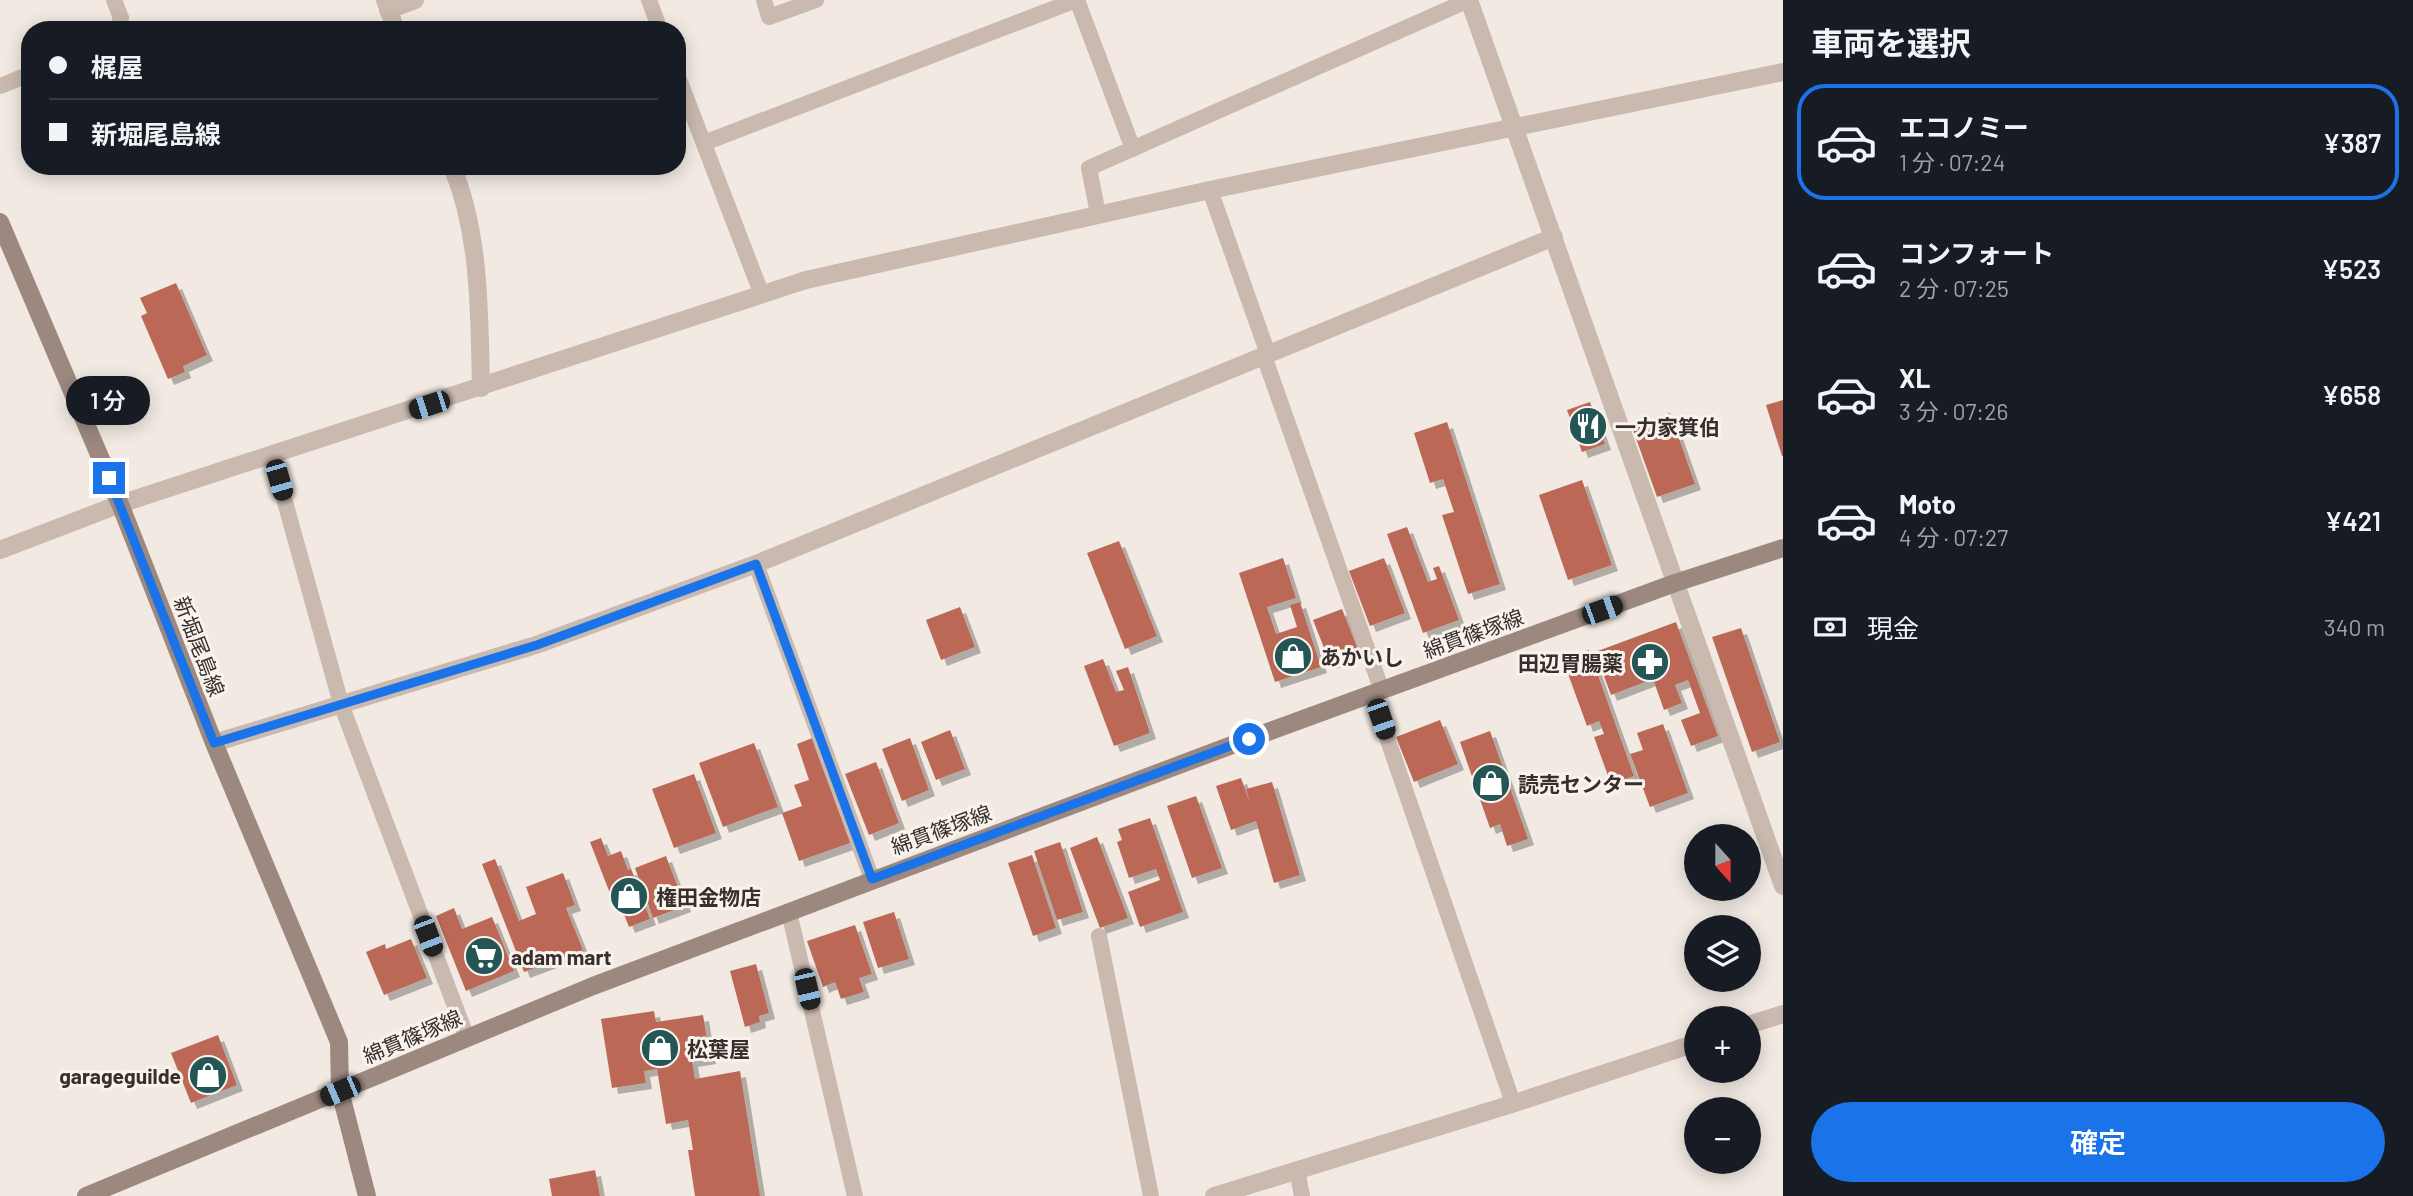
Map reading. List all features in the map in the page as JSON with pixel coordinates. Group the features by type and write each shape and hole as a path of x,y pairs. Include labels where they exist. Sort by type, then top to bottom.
{"main road":[{"name":"新堀尾島線","path":"0,222 120,504 214,743 338,1042 340,1091 367,1196"},
{"name":"綿貫篠塚線","path":"86,1196 593,986 872,879 1675,583 1783,548"}],"street":[{"path":"387,5 415,0"},
{"path":"1469,0 1783,886"},
{"path":"0,550 120,504 806,280 1210,190 1783,72"},
{"path":"456,175 471,225 476,259 481,388"},
{"path":"214,743 537,645 756,564 1554,237"},
{"path":"1761,1021 1783,1014"},
{"path":"1214,1196 1513,1103 1684,1046"}],"lane":[{"path":"114,0 120,21"},
{"path":"649,0 657,21"},
{"path":"764,0 769,17 816,0"},
{"path":"704,143 1077,0 1133,149"},
{"path":"1098,214 1089,168 1469,0"},
{"path":"0,86 21,78"},
{"path":"686,97 762,295"},
{"path":"1210,190 1513,1103"},
{"path":"272,455 341,704 467,1038"},
{"path":"756,564 872,879"},
{"path":"789,912 855,1196"},
{"path":"1099,936 1151,1196"},
{"path":"1297,1170 1302,1196"}],"building":[{"path":"176,283 207,355 183,366 185,372 168,379 141,316 147,313 140,298"},
{"path":"1783,400 1783,456 1782,456 1766,405"},
{"path":"1590,402 1605,444 1582,452 1567,410"},
{"path":"1670,413 1695,484 1657,497 1632,427"},
{"path":"1447,422 1500,584 1468,594 1442,515 1454,512 1443,479 1430,483 1414,433"},
{"path":"1582,480 1612,565 1568,580 1539,495"},
{"path":"1407,527 1428,582 1437,579 1433,568 1439,566 1459,620 1423,633 1387,534"},
{"path":"1119,541 1157,636 1125,649 1087,553"},
{"path":"1283,558 1296,598 1267,607 1276,634 1297,627 1290,605 1300,602 1321,667 1275,682 1239,573"},
{"path":"1384,558 1405,613 1370,626 1349,571"},
{"path":"960,607 975,647 941,660 926,620"},
{"path":"1342,609 1359,652 1330,663 1313,620"},
{"path":"1676,622 1718,736 1691,746 1681,720 1700,713 1688,680 1675,685 1682,703 1664,710 1653,679 1611,695 1595,652"},
{"path":"1741,628 1780,742 1752,752 1712,637"},
{"path":"1589,650 1634,776 1611,784 1594,737 1604,734 1599,721 1587,726 1563,660"},
{"path":"1103,659 1116,692 1124,690 1116,671 1128,667 1150,733 1114,746 1084,666"},
{"path":"1440,720 1458,764 1414,782 1396,737"},
{"path":"1663,724 1688,793 1650,807 1630,754 1643,750 1637,733"},
{"path":"950,730 965,769 936,780 921,742"},
{"path":"1490,731 1528,839 1507,846 1500,824 1490,828 1460,742"},
{"path":"815,737 853,842 799,861 782,813 802,806 794,785 809,780 797,744"},
{"path":"910,738 929,790 902,801 882,749"},
{"path":"754,743 778,807 723,827 699,763"},
{"path":"876,762 899,823 869,835 845,774"},
{"path":"694,774 716,833 674,848 652,789"},
{"path":"1241,778 1250,803 1246,789 1272,782 1300,875 1274,883 1256,821 1231,830 1216,786"},
{"path":"1196,796 1222,868 1192,878 1167,806"},
{"path":"1150,818 1183,912 1140,927 1128,892 1160,880 1156,869 1129,878 1117,842 1122,840 1118,829"},
{"path":"1097,837 1128,918 1100,928 1070,848"},
{"path":"601,838 608,856 621,851 628,870 631,869 650,919 629,927 616,894 611,896 590,842"},
{"path":"1060,842 1083,912 1057,920 1034,851"},
{"path":"1032,855 1056,928 1033,936 1008,863"},
{"path":"666,856 685,906 653,918 635,868"},
{"path":"495,859 519,921 536,914 526,887 563,873 575,905 566,908 583,950 524,972 482,864"},
{"path":"454,908 462,929 492,917 514,971 466,991 436,916"},
{"path":"894,912 909,959 878,968 863,922"},
{"path":"855,925 872,974 859,978 864,992 841,999 835,982 823,987 807,941"},
{"path":"411,939 427,978 384,995 366,952 385,944 386,949"},
{"path":"756,964 769,1013 759,1016 760,1022 745,1027 730,971"},
{"path":"654,1011 656,1022 703,1015 710,1058 692,1061 695,1079 740,1071 760,1196 695,1196 688,1150 693,1150 688,1120 666,1124 657,1069 644,1071 646,1083 612,1088 601,1019"},
{"path":"218,1035 237,1085 191,1103 171,1053"},
{"path":"595,1170 600,1196 552,1196 549,1179"}],"place":[{"name":"一力家箕伯","path":"1588,426"},
{"name":"あかいし","path":"1293,656"},
{"name":"田辺胃腸薬","path":"1650,662"},
{"name":"読売センター","path":"1491,783"},
{"name":"権田金物店","path":"629,896"},
{"name":"adam mart","path":"484,956"},
{"name":"松葉屋","path":"660,1048"},
{"name":"garageguilde","path":"208,1075"}],"route":[{"path":"109,478 214,743 537,645 756,564 872,879 1249,739"}]}
